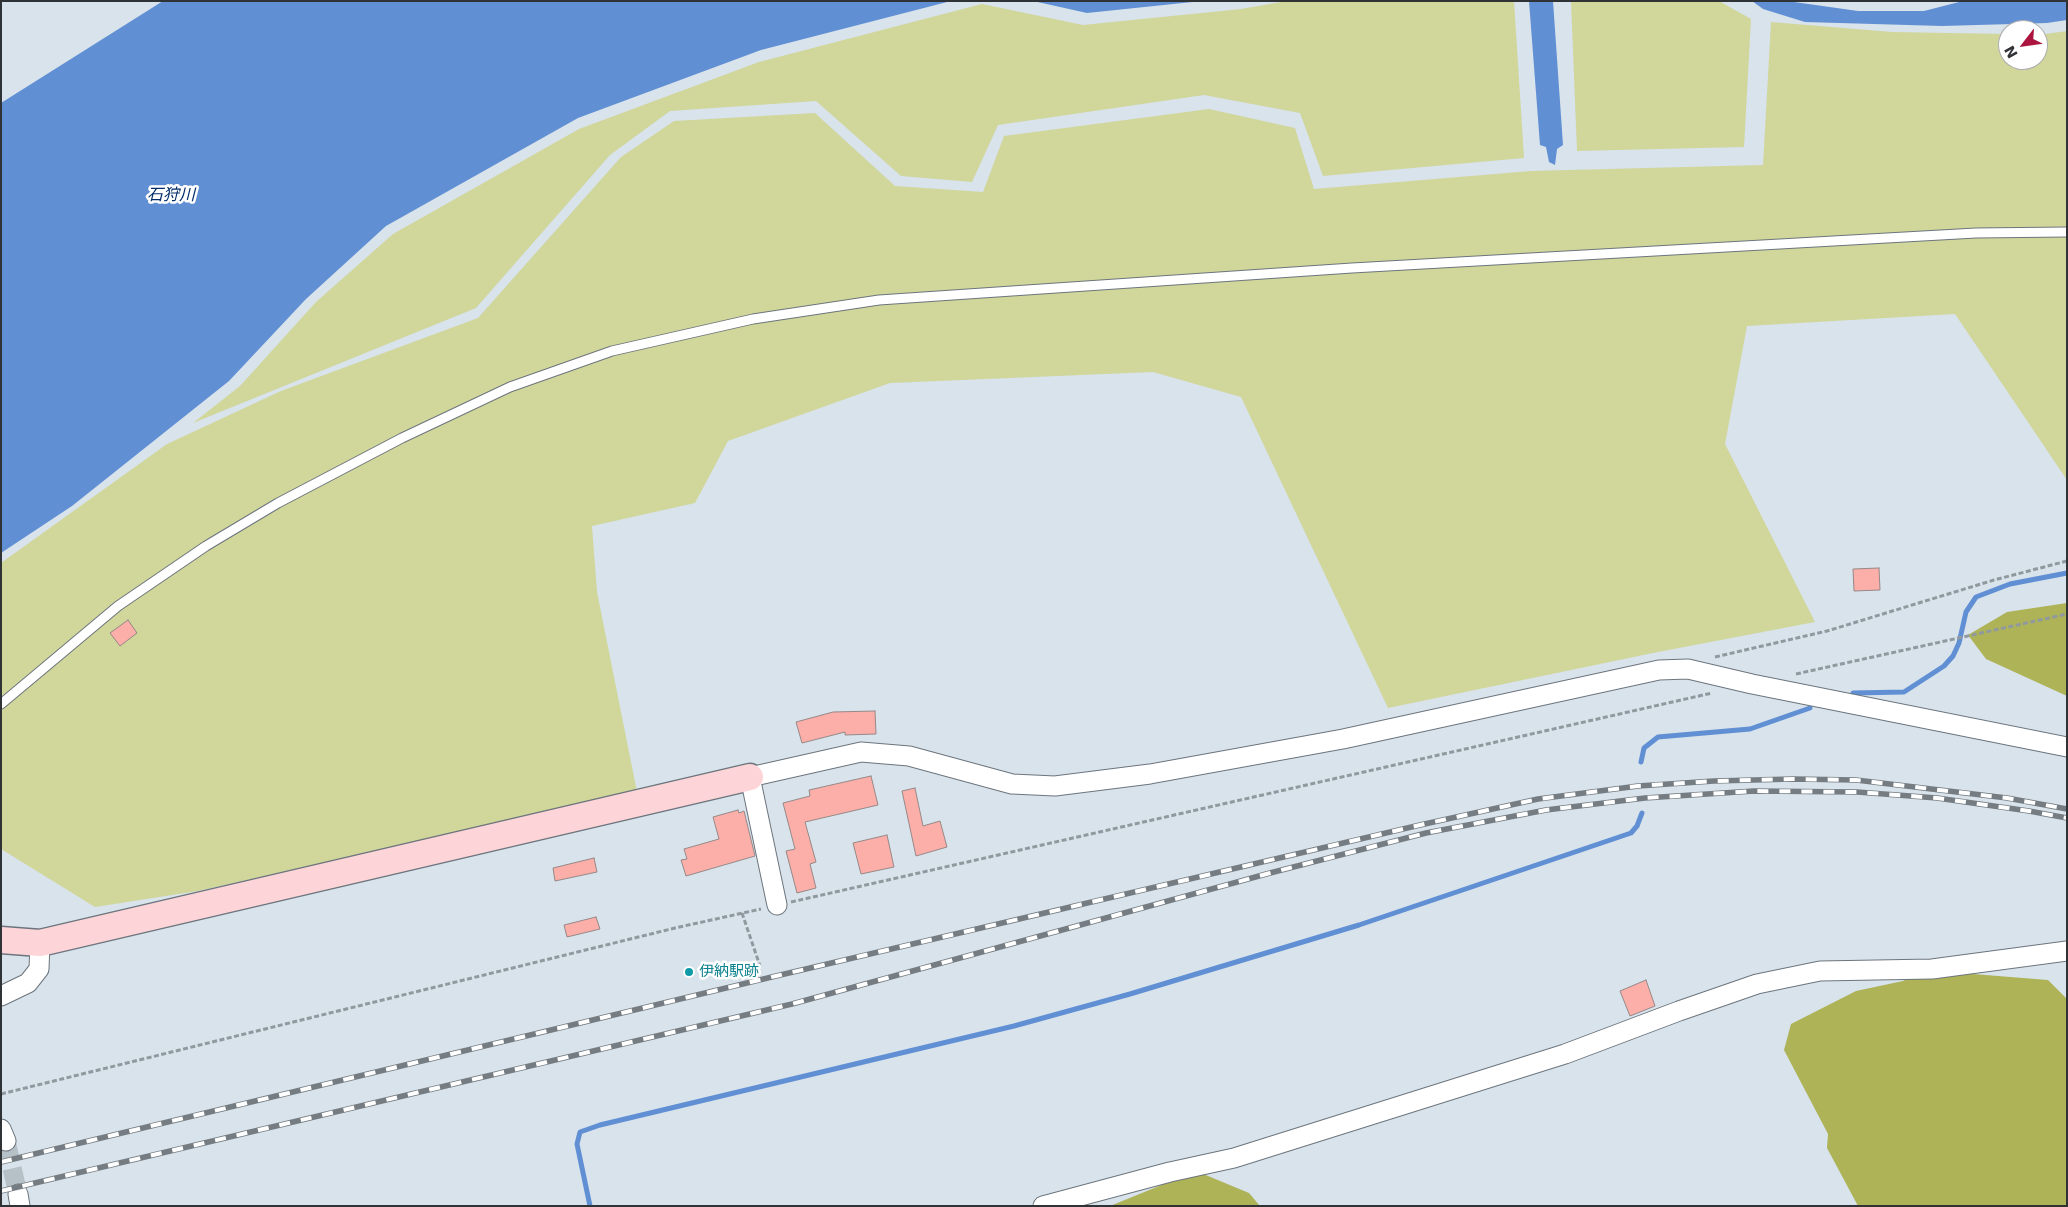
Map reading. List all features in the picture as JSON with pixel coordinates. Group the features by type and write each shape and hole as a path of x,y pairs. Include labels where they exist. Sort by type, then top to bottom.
{"street":[{"path":"1,940 40,944 862,752 909,756 1012,784 1055,786 1150,774 1343,738 1659,670 1688,669 1752,684 2067,747"},
{"path":"750,777 778,905"},
{"path":"1,996 28,983 39,969 40,944"},
{"path":"1043,1206 1170,1172 1234,1158 1565,1054 1757,984 1820,971 1932,970 2067,951"}],"lane":[{"path":"1,704 118,606 206,546 278,503 402,438 510,387 612,351 753,319 879,300 1362,268 1966,234 2067,232"}],"path":[{"path":"1688,669 1702,660 1826,631 1994,580 2067,561"},
{"path":"1790,675 2067,614"},
{"path":"1,1094 742,913 1713,693"},
{"path":"742,913 760,966"}],"green space":[{"path":"1287,1 1514,1 1524,158 1323,176 1300,113 1204,95 998,125 972,182 901,176 816,101 670,111 610,155 476,308 193,423 240,386 316,302 393,234 579,129 759,62 982,4 1083,25 1241,9"},
{"path":"1571,1 1719,1 1751,19 1744,147 1577,151"},
{"path":"1771,22 1892,32 1998,34 1998,70 2048,70 2048,34 2067,31 2067,480 1955,314 1747,326 1725,444 1815,622 1653,653 1388,708 1241,397 1153,372 890,383 728,441 695,503 592,526 597,592 637,792 198,891 95,907 1,849 1,563 167,444 281,391 478,318 621,157 674,121 815,113 895,186 983,192 1004,136 1209,109 1295,128 1314,189 1531,171 1763,165"},
{"path":"2067,603 2067,696 1986,659 1968,635 2007,612"},
{"path":"1923,970 2048,980 2067,999 2067,1206 1858,1206 1827,1148 1828,1134 1784,1050 1791,1024 1856,991 1903,981"},
{"path":"1196,1171 1249,1193 1260,1206 1110,1206"}],"water":[{"name":"石狩川","path":"163,1 951,1 761,50 578,118 386,226 306,299 229,381 72,506 1,553 1,103"},
{"path":"1033,1 1202,1 1087,13"},
{"path":"1529,1 1553,1 1563,145 1557,149 1555,165 1549,162 1546,147 1540,145"},
{"path":"1752,1 1787,1 1858,11 1924,11 1963,1 2067,1 2067,20 2048,23 2048,20 1998,20 1998,24 1942,26 1805,22 1763,9"}],"building":[{"path":"1879,568 1880,590 1854,591 1853,569"},
{"path":"128,620 137,633 120,646 110,633"},
{"path":"875,711 876,734 845,735 845,732 802,743 796,722 833,712"},
{"path":"871,776 878,805 805,822 816,862 810,864 816,888 797,893 786,851 795,849 783,803 810,796 809,790"},
{"path":"915,788 923,826 940,821 947,847 916,856 902,791"},
{"path":"738,810 739,813 744,811 755,856 686,876 681,860 687,859 684,849 719,839 713,817"},
{"path":"887,835 894,867 861,874 853,843"},
{"path":"594,858 597,872 555,881 553,868"},
{"path":"596,917 600,929 567,937 564,925"},
{"path":"1646,980 1655,1006 1630,1016 1620,991"}],"waterway":[{"path":"1853,693 1904,692 1944,666 1953,656 1959,643 1966,612 1976,597 2010,584 2067,573"},
{"path":"1641,762 1644,748 1658,737 1750,729 1810,708"},
{"path":"590,1206 577,1144 580,1132 600,1125 1014,1026 1130,994 1359,925 1631,833 1637,826 1642,813"}],"tunnel":[{"path":"6,1141 18,1194"}],"railway":[{"path":"1,1162 776,976 1538,799 1638,786 1714,781 1856,780 2007,798 2067,809"},
{"path":"1,1191 792,1004 1270,873 1426,833 1546,810 1645,798 1754,791 1857,792 1937,798 2067,818"}],"place":[{"name":"伊納駅跡","path":"689,972"}]}
